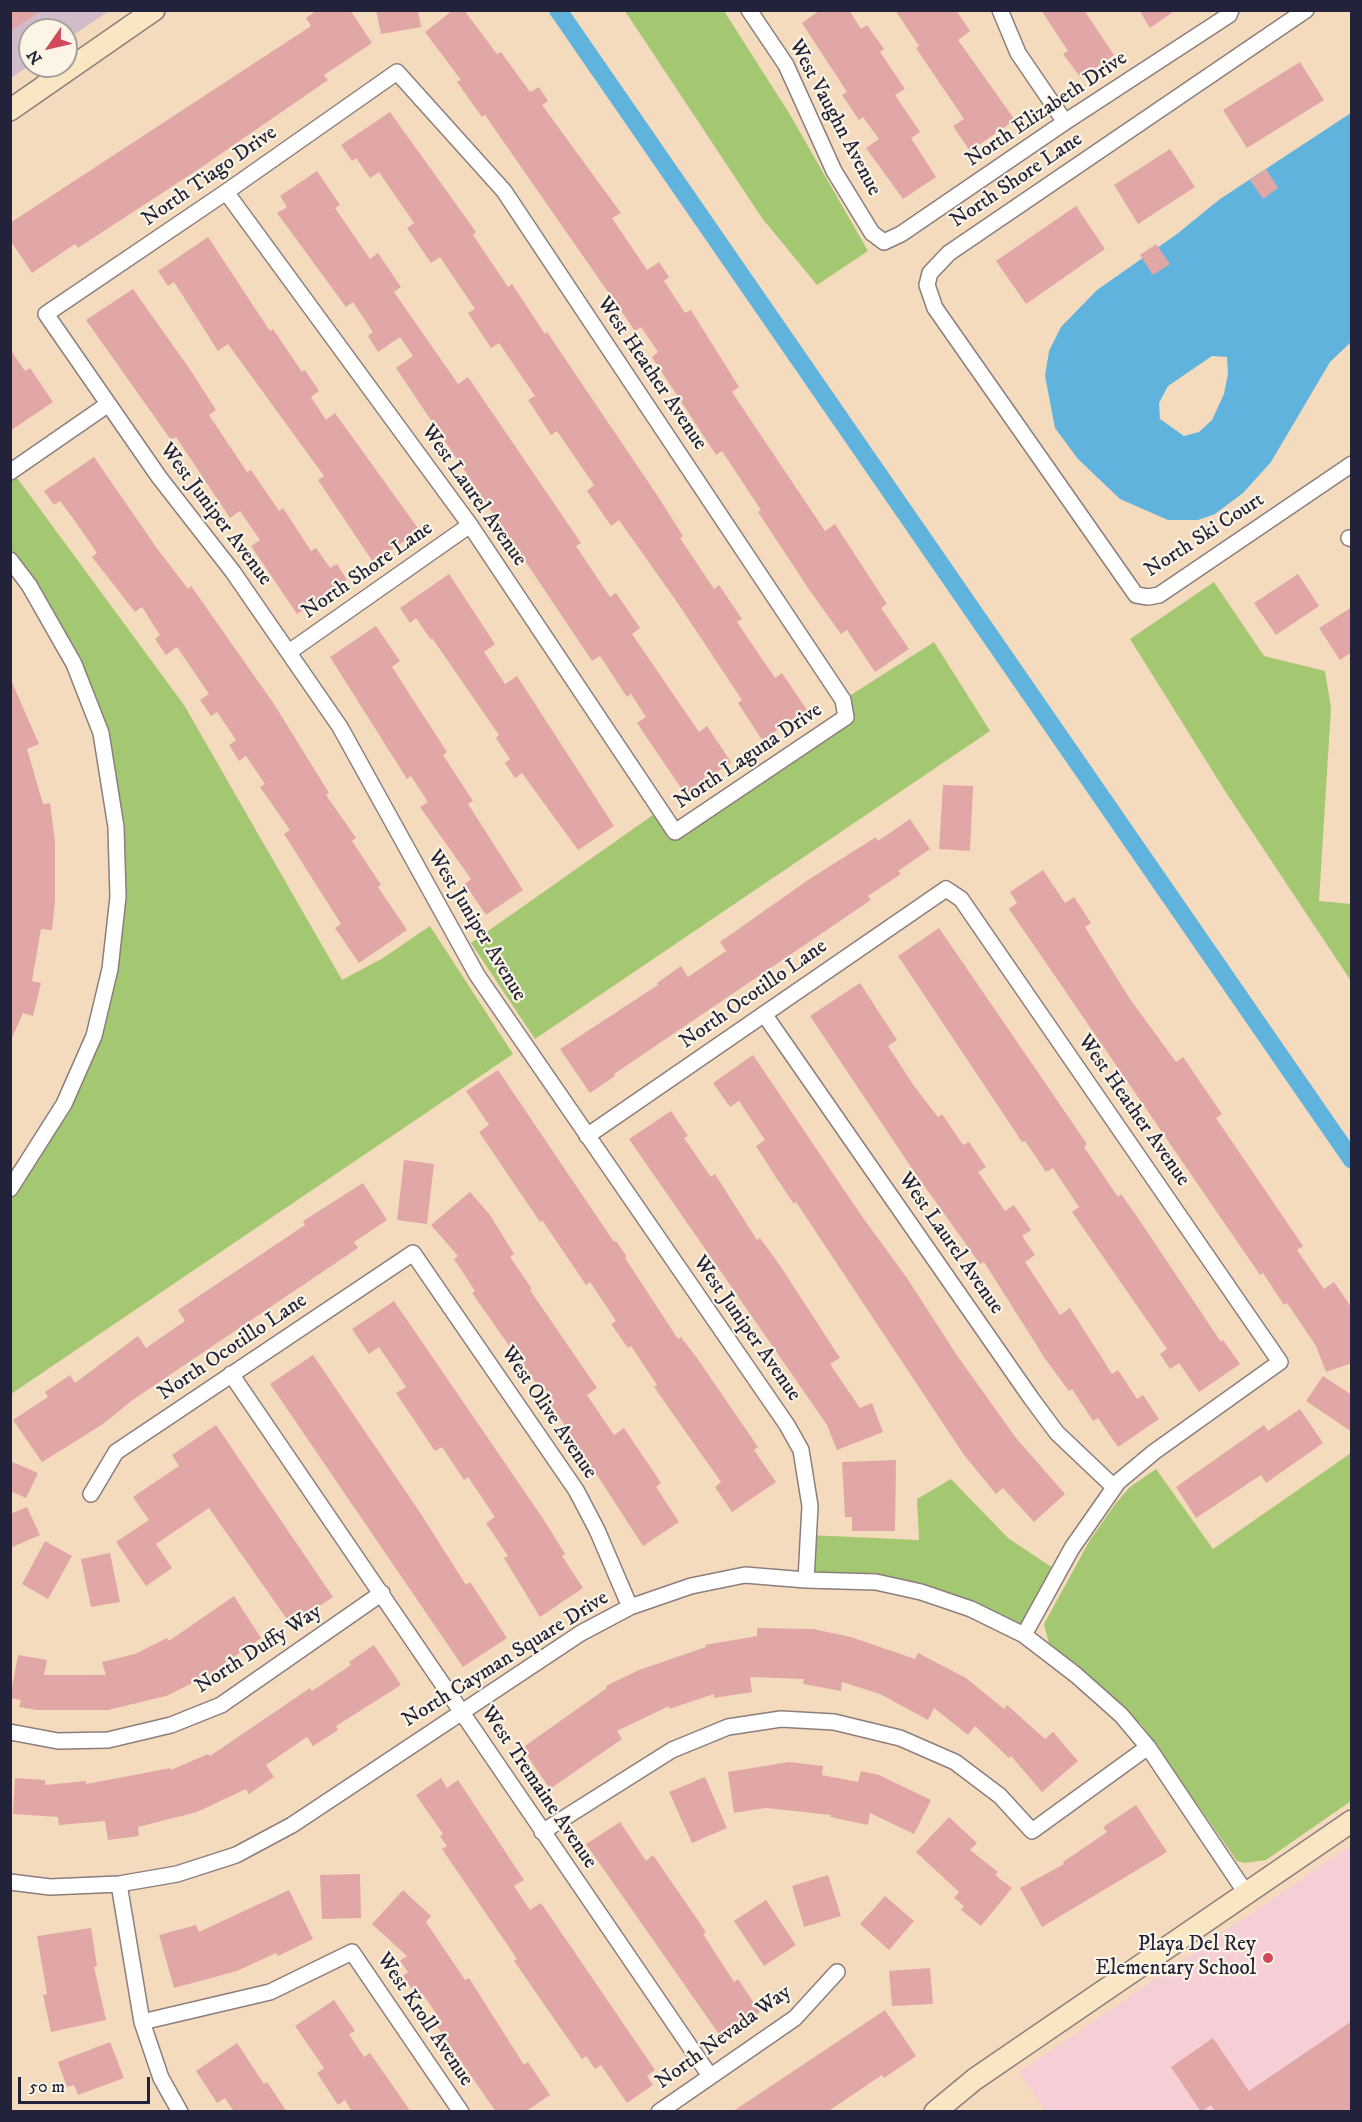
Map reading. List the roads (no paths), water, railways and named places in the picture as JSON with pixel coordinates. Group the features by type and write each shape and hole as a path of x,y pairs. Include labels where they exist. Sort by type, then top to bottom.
{"street":[{"path":"10,110 154,10"},
{"name":"West Vaughn Avenue","path":"749,10 786,65 834,171 872,233 884,242"},
{"path":"999,10 1018,53 1065,122"},
{"name":"North Elizabeth Drive","path":"884,242 901,234 1065,122 1229,15 1231,10"},
{"name":"North Shore Lane","path":"1034,450 935,308 927,285 930,273 949,253 1306,10"},
{"name":"North Tiago Drive","path":"46,314 397,72"},
{"name":"West Heather Avenue","path":"397,72 504,191 843,700 846,717"},
{"name":"West Laurel Avenue","path":"226,192 470,525 675,832"},
{"name":"West Juniper Avenue","path":"46,314 107,405 289,652 340,727 464,956 787,1425 801,1450 810,1506 806,1580"},
{"path":"10,472 107,405"},
{"name":"North Ski Court","path":"1034,450 1129,587 1136,595 1148,597 1159,595 1352,464"},
{"name":"North Shore Lane","path":"289,652 470,525"},
{"path":"10,560 29,585 74,664 101,733 116,827 118,897 110,969 94,1035 64,1104 10,1189"},
{"name":"North Laguna Drive","path":"675,832 846,717"},
{"name":"West Heather Avenue","path":"946,889 961,899 1280,1362 1154,1452 1114,1487"},
{"name":"North Ocotillo Lane","path":"587,1136 946,889"},
{"name":"West Laurel Avenue","path":"764,1014 1030,1398 1057,1433 1114,1487"},
{"name":"North Ocotillo Lane","path":"91,1494 116,1452 413,1253"},
{"name":"West Olive Avenue","path":"413,1253 576,1491 597,1530 630,1607"},
{"name":"West Tremaine Avenue","path":"231,1374 710,2076"},
{"path":"1024,1635 1072,1548 1114,1487"},
{"name":"North Cayman Square Drive","path":"10,1882 50,1887 119,1884 177,1874 236,1855 292,1825 580,1633 630,1607 691,1586 745,1575 876,1582 921,1592 971,1609 1024,1635 1120,1715 1148,1747 1246,1893"},
{"name":"North Duffy Way","path":"10,1732 57,1741 108,1740 171,1725 221,1705 382,1593"},
{"path":"542,1832 672,1750 728,1727 781,1719 834,1722 900,1738 955,1762 1000,1796 1032,1831 1148,1747"},
{"path":"936,2112 975,2079 1352,1821"},
{"path":"119,1884 142,2022 161,2078 180,2112"},
{"name":"West Kroll Avenue","path":"142,2022 270,1992 352,1952 461,2112"},
{"name":"North Nevada Way","path":"659,2112 795,2018 837,1972"}],"water":[{"path":"1351,113 1351,342 1330,362 1271,462 1243,493 1215,514 1198,520 1168,520 1120,499 1078,459 1055,428 1045,376 1049,351 1061,327 1097,290 1177,234 1220,199","holes":["1212,356 1227,357 1228,374 1224,394 1212,420 1199,432 1184,436 1160,419 1159,403 1168,386"]}],"waterway":[{"path":"558,10 1352,1160"}],"place":[{"name":"Playa Del Rey Elementary School","path":"1268,1958"}]}
